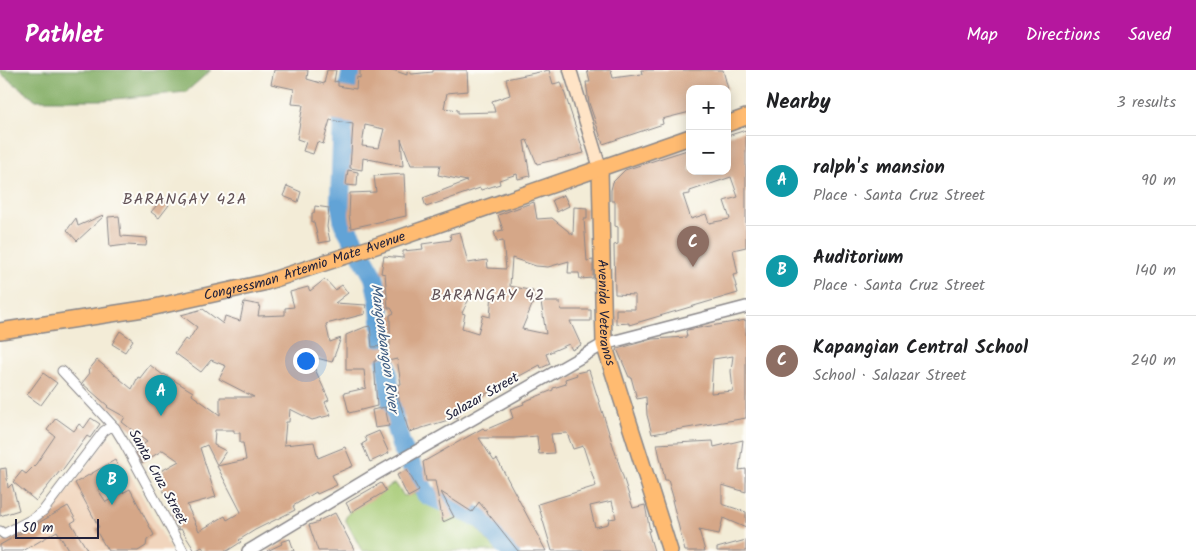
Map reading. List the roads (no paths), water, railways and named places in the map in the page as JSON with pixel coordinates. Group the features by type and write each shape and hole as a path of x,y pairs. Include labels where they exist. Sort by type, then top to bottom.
{"main road":[{"name":"Avenida Veteranos","path":"570,70 600,168 604,344 670,551"},
{"path":"731,123 746,117"},
{"name":"Congressman Artemio Mate Avenue","path":"0,331 150,308 263,283 370,248 686,138"},
{"path":"601,185 611,169 625,159"}],"street":[{"name":"Salazar Street","path":"248,551 393,464 604,344 746,307"},
{"path":"62,371 115,428"},
{"name":"Santa Cruz Street","path":"0,531 4,534 43,512 104,431 110,427 115,428 183,551"}],"waterway":[{"name":"Mangonbangon River","path":"352,70 343,117 340,201 344,224 374,277 379,300 394,421 401,445 426,494 482,519 510,551"}],"place":[{"name":"Kapangian Central School","path":"693,267"},
{"name":"ralph's mansion","path":"161,416"},
{"name":"Auditorium","path":"112,505"}],"district":[{"name":"BARANGAY 42A","path":"185,199"},
{"name":"BARANGAY 42","path":"488,295"}]}
